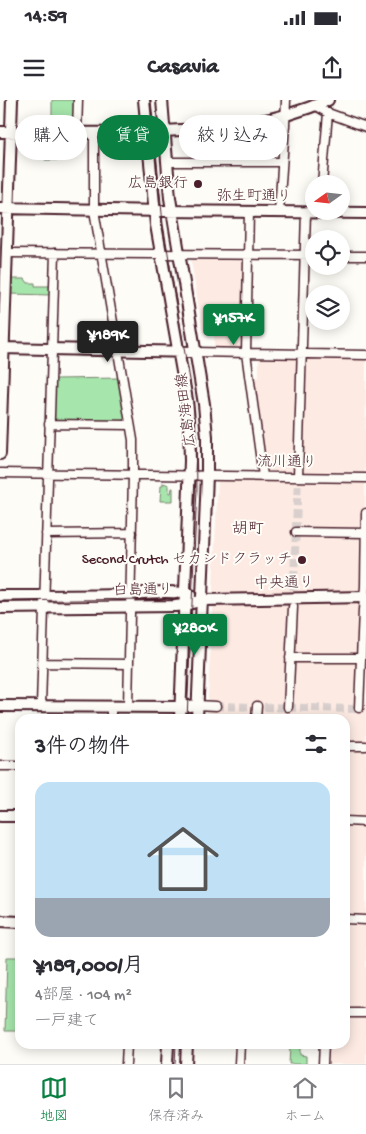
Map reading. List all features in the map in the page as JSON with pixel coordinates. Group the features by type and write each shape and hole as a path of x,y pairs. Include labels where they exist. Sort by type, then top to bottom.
{"street":[{"path":"0,454 2,348 7,253 4,208 12,100"},
{"path":"78,100 78,115"},
{"name":"広島海田線","path":"144,100 145,115"},
{"name":"広島海田線","path":"162,100 163,115"},
{"path":"286,100 286,115"},
{"path":"287,116 328,100"},
{"path":"316,106 328,113 366,127"},
{"path":"323,175 328,113"},
{"path":"0,132 15,133"},
{"path":"87,133 97,133"},
{"path":"94,133 94,210 133,440 128,707"},
{"name":"広島海田線","path":"149,160 154,211 188,406 190,475 180,714"},
{"path":"167,162 282,162 278,212"},
{"name":"広島海田線","path":"167,162 172,212 206,421 207,475 197,714"},
{"name":"弥生町通り","path":"4,208 172,212 305,212"},
{"path":"249,212 246,353 263,476"},
{"name":"弥生町通り","path":"350,213 366,213"},
{"path":"7,253 305,255"},
{"path":"40,706 55,253"},
{"path":"350,256 366,256"},
{"path":"298,477 301,354 308,275"},
{"path":"2,348 366,354"},
{"path":"50,424 130,425"},
{"name":"流川通り","path":"0,473 366,478"},
{"path":"360,708 365,597 366,512"},
{"path":"46,534 132,532"},
{"path":"296,532 366,533"},
{"name":"白島通り","path":"0,596 142,593 186,594 203,600"},
{"name":"中央通り","path":"203,600 365,597"},
{"name":"白島通り","path":"0,608 175,606 203,600"},
{"path":"288,707 292,607"},
{"path":"290,658 363,653"},
{"path":"42,663 129,664"},
{"path":"0,706 216,706"},
{"path":"110,714 111,706"},
{"path":"256,706 256,714"},
{"path":"350,746 366,746"},
{"path":"0,766 15,766"},
{"path":"0,816 15,816"},
{"path":"350,821 366,822"},
{"path":"350,919 366,920"},
{"path":"0,922 15,922"},
{"path":"350,1013 366,1013"},
{"path":"126,1064 127,1049"},
{"path":"167,1064 168,1049"},
{"path":"186,1064 187,1049"},
{"path":"239,1064 240,1049"},
{"path":"323,1064 324,1049"}],"shaded area":[{"path":"194,258 242,259 245,262 243,345 240,347 214,347 214,331 203,333 191,261"},
{"path":"259,355 366,356 366,1064 323,1064 324,1049 350,1049 350,714 207,714 218,477 264,478 252,377 259,377"}],"green space":[{"path":"52,100 75,100 75,115 52,115"},
{"path":"11,279 25,279 28,283 35,283 35,286 50,286 50,295 10,294"},
{"path":"120,378 126,420 124,423 55,421 55,379"},
{"path":"163,483 169,485 169,493 171,493 173,488 173,501 160,501"},
{"path":"7,957 15,957 15,1031 5,1031"},
{"path":"290,1049 300,1049 300,1055 306,1056 306,1064 289,1064"}],"tunnel":[{"path":"293,602 298,477"},
{"path":"216,706 356,709"}],"tram line":[{"path":"151,100 163,224 193,401 196,433 197,488 187,714"},
{"path":"0,601 152,599"},
{"path":"175,1064 176,1049"}],"place":[{"name":"広島銀行","path":"198,184"},
{"name":"Second Crutch セカンドクラッチ","path":"302,560"}],"district":[{"name":"胡町","path":"248,530"}]}
